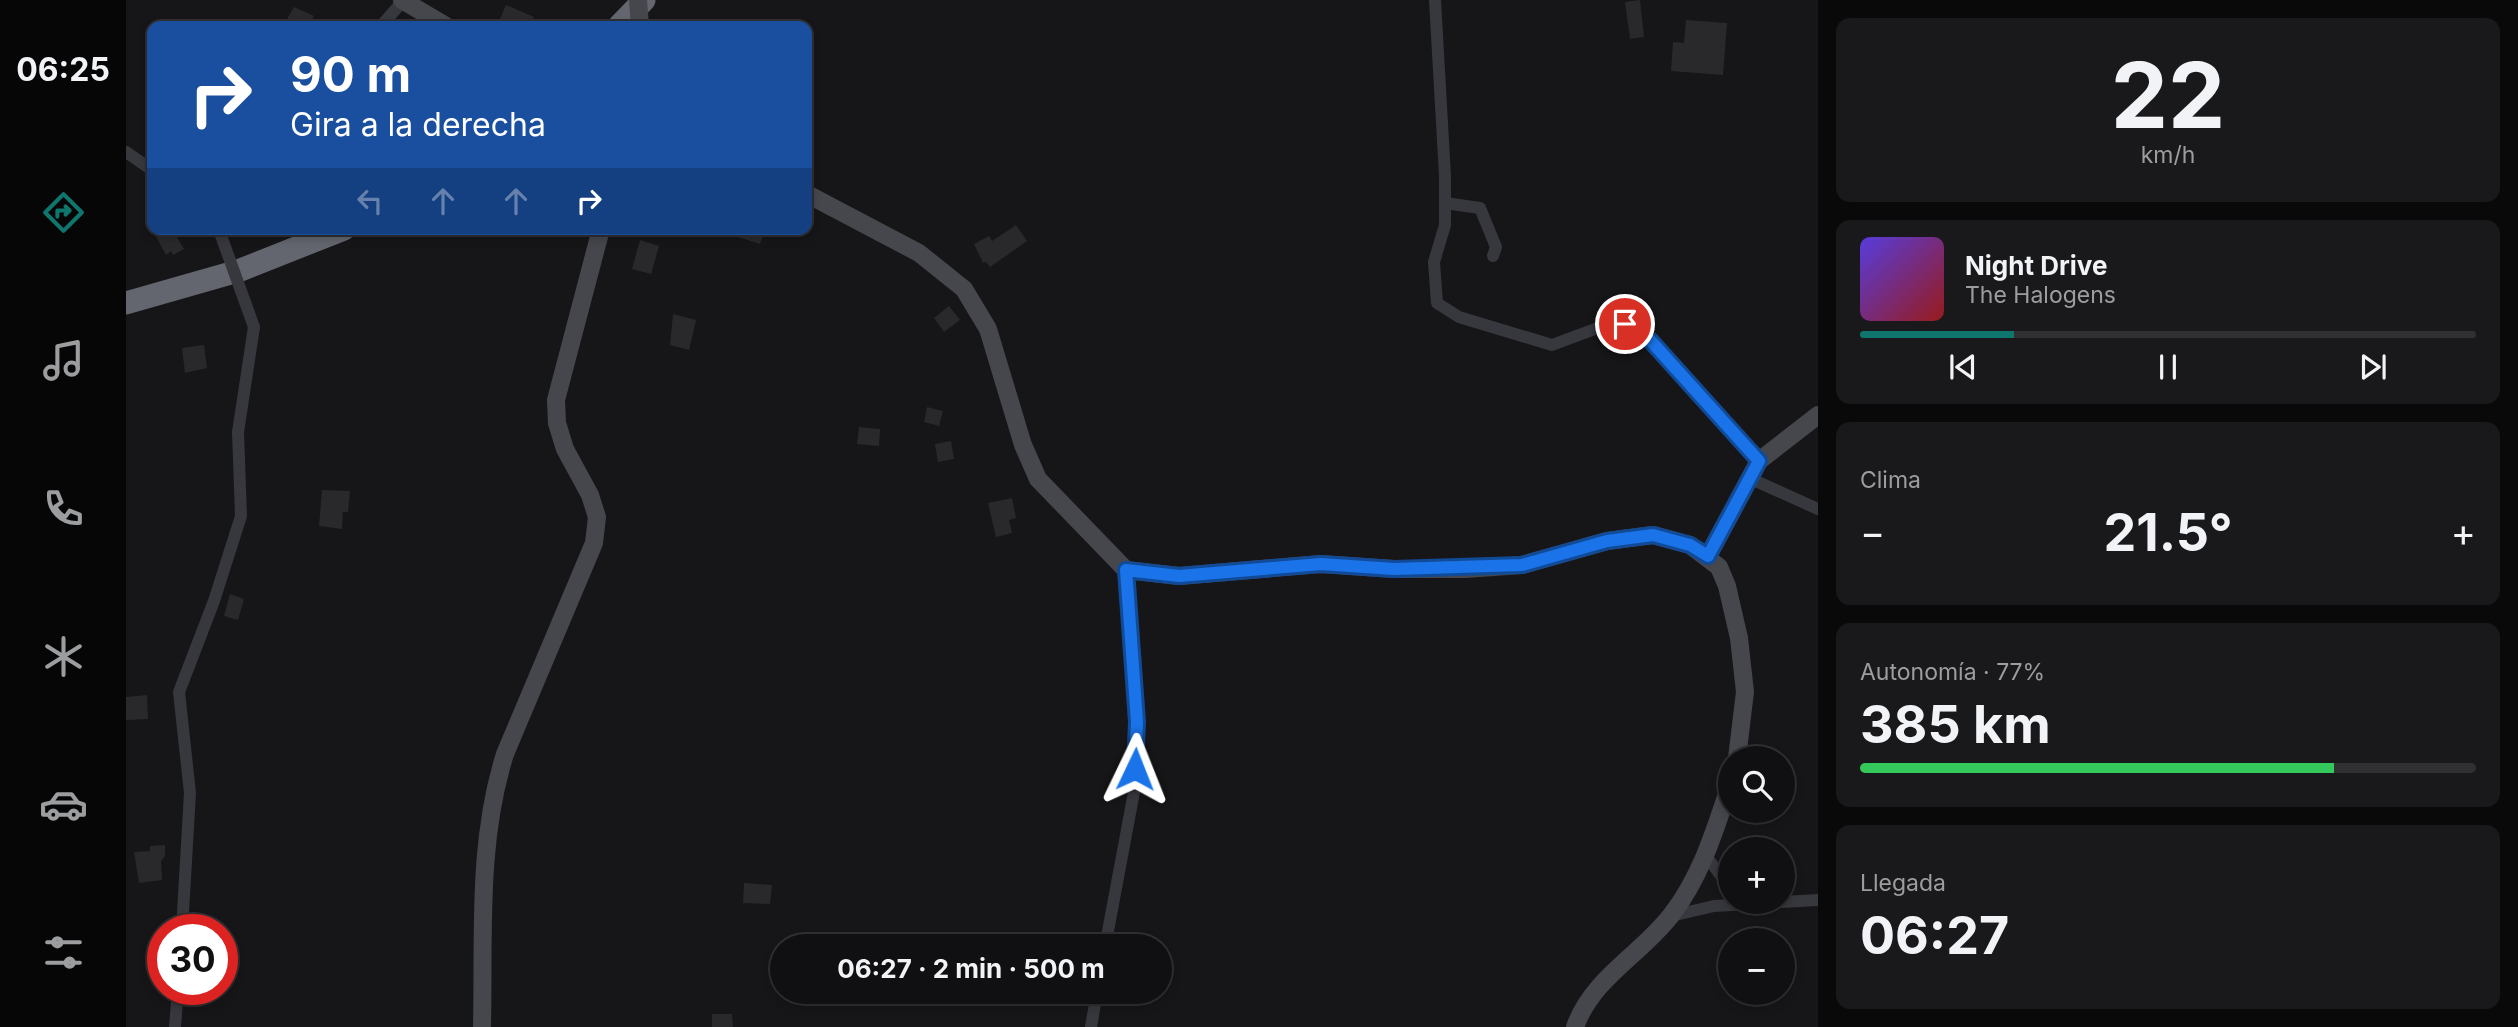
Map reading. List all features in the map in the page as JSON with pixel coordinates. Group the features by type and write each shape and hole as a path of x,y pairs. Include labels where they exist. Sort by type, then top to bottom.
{"highway":[{"path":"624,21 644,0"},
{"path":"126,303 238,271 329,235"}],"street":[{"path":"384,21 402,0 438,21"},
{"path":"638,0 640,21"},
{"path":"1435,0 1445,203 1445,225 1434,262 1437,303 1459,317 1552,345 1595,328 1625,324 1650,340 1759,461"},
{"path":"126,152 147,167"},
{"path":"812,197 919,253 964,289 988,329 1023,445 1038,479 1126,570 1179,576 1321,564 1394,569 1522,565 1607,541 1653,535 1690,545 1708,556 1718,567 1727,586 1739,638 1745,692 1738,746"},
{"path":"1445,203 1480,208 1496,247 1493,256"},
{"path":"183,914 190,793 179,692 214,601 241,516 238,432 254,327 221,235"},
{"path":"482,1027 487,829 494,789 505,754 594,543 597,517 590,495 565,449 557,423 556,400 599,235"},
{"path":"1708,556 1759,461 1818,415"},
{"path":"1749,478 1818,509"},
{"path":"1107,934 1134,792 1137,722 1126,570"},
{"path":"1575,1027 1594,990 1671,916 1706,856 1718,820"},
{"path":"1706,856 1718,872"},
{"path":"1795,901 1818,900"},
{"path":"1671,916 1718,906"},
{"path":"1091,1027 1095,1004"},
{"path":"176,1027 177,1005"}],"building":[{"path":"1640,0 1644,37 1630,39 1625,2"},
{"path":"506,5 534,17 532,21 499,21"},
{"path":"294,7 314,16 311,21 286,21"},
{"path":"1686,20 1727,23 1723,75 1671,71 1673,42 1684,43"},
{"path":"1016,225 1027,241 990,267 986,262 983,263 974,244 989,236 992,241"},
{"path":"155,235 176,235 184,249 173,255 171,251 166,255"},
{"path":"732,235 763,235 760,244"},
{"path":"640,240 659,246 651,274 632,269"},
{"path":"949,306 960,320 944,332 934,318"},
{"path":"673,314 696,320 689,350 670,345"},
{"path":"204,345 207,368 185,373 182,348"},
{"path":"927,407 943,411 939,426 924,422"},
{"path":"859,427 880,429 879,446 857,444"},
{"path":"951,441 954,459 938,462 935,444"},
{"path":"322,490 350,491 348,512 343,512 342,529 319,526"},
{"path":"1012,498 1016,518 1009,520 1012,533 996,537 988,503"},
{"path":"230,594 244,599 238,620 224,616"},
{"path":"147,695 148,719 126,720 126,697"},
{"path":"165,845 165,856 161,861 162,880 139,883 134,852 150,851 150,846"},
{"path":"744,883 772,885 770,904 743,903"},
{"path":"712,1014 732,1014 733,1027 712,1027"}],"route":[{"path":"1135,769 1137,722 1126,570 1179,576 1321,564 1394,569 1465,569 1522,565 1607,541 1653,535 1690,545 1708,556 1759,461 1650,340 1625,324"}]}
